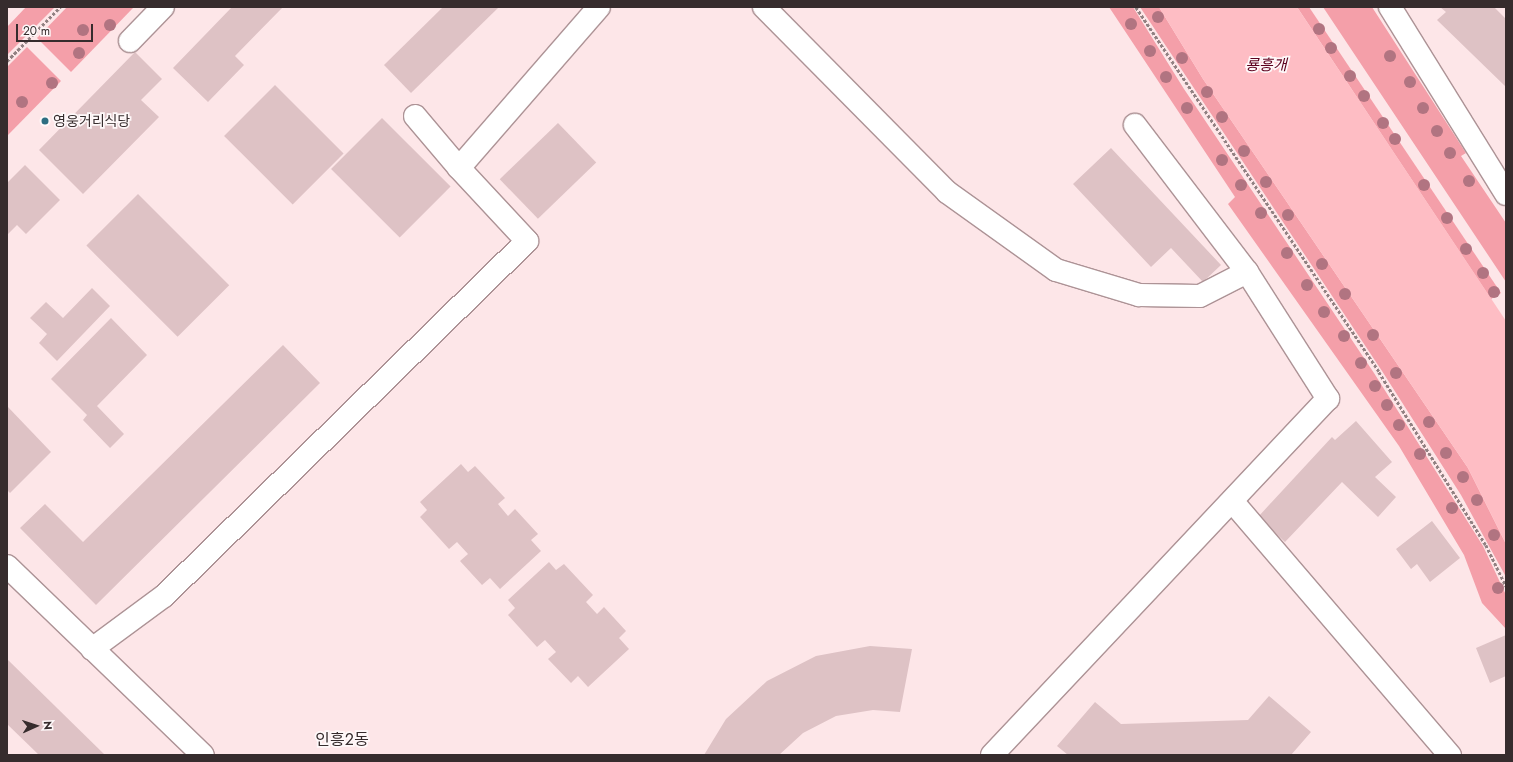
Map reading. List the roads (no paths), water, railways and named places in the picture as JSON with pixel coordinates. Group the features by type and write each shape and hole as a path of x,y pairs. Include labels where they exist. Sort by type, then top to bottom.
{"street":[{"path":"130,41 163,7"},
{"path":"459,168 600,7"},
{"path":"764,7 947,192 1056,270 1139,295 1200,296 1247,272"},
{"path":"1390,7 1506,194"},
{"path":"92,649 164,596 527,241 459,168 415,116"},
{"path":"992,755 1328,399 1247,272 1135,125"},
{"path":"1232,501 1450,755"},
{"path":"7,566 203,755"}],"water":[{"name":"룡흥개","path":"1159,7 1297,7 1506,321 1506,544 1468,468 1203,79"}],"place":[{"name":"영웅거리식당","path":"45,121"}],"district":[{"name":"인흥2동","path":"342,740"}]}
